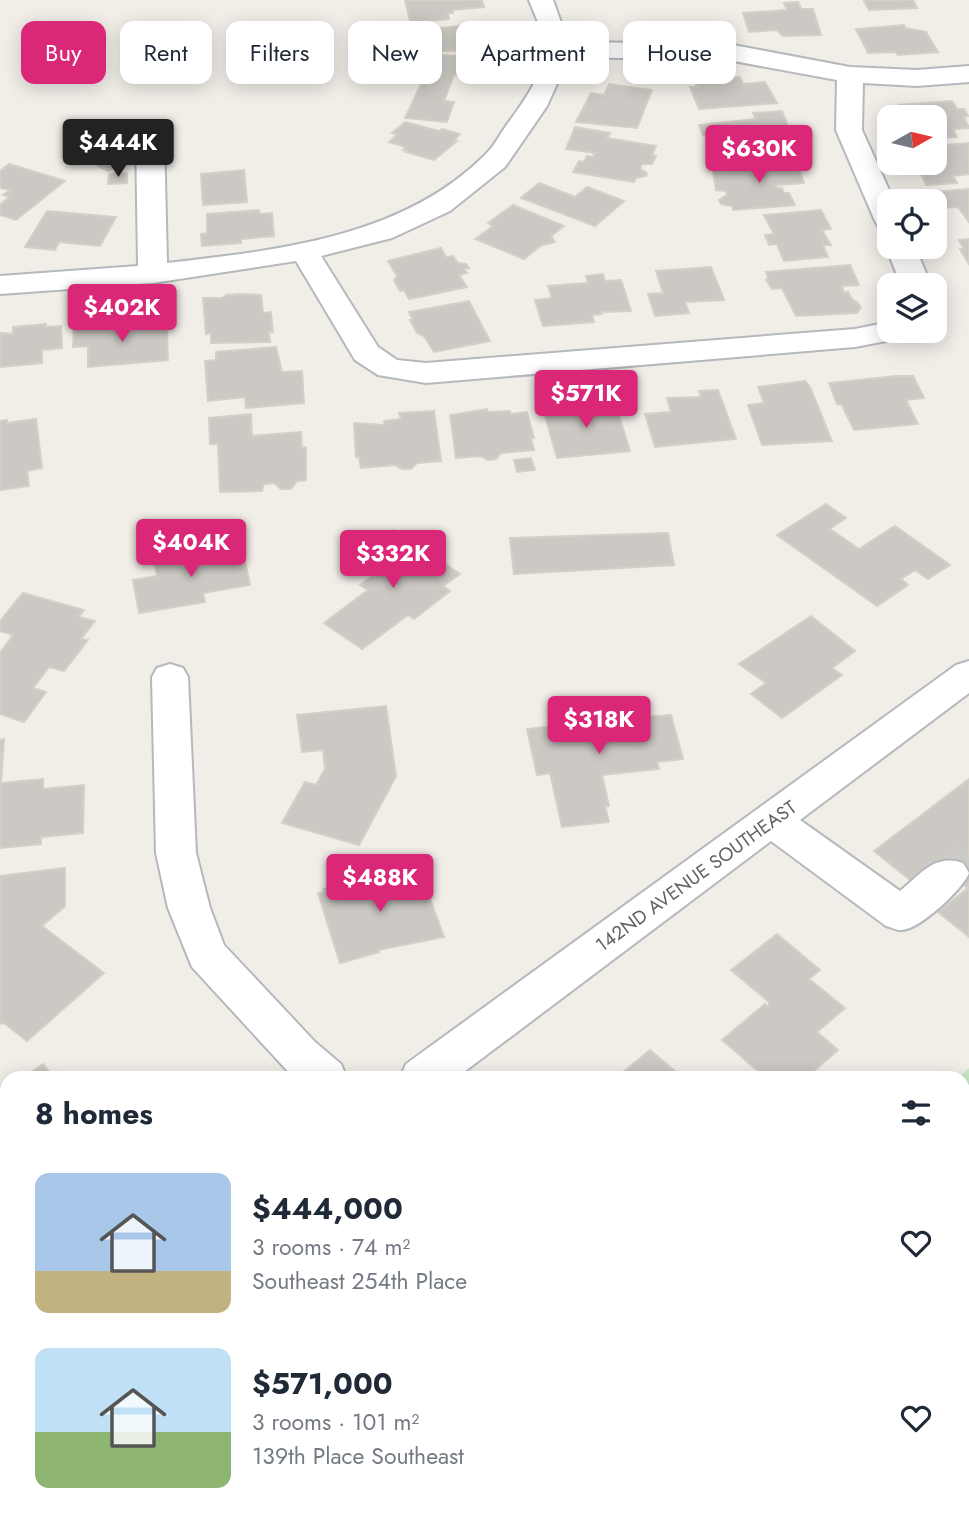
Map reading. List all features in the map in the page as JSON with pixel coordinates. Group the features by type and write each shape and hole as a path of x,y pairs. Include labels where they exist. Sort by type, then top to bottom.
{"street":[{"path":"541,0 548,21"},
{"path":"609,48 728,52 850,75 917,78 969,74"},
{"path":"850,75 849,130 877,194"},
{"path":"0,285 153,274 225,265 303,251 382,232 440,205 495,161 534,106 545,84"},
{"path":"150,135 153,274"},
{"path":"303,251 366,353 389,368 426,373 855,338 877,334"},
{"name":"142ND AVENUE SOUTHEAST","path":"431,1071 969,674"},
{"path":"170,677 176,853 189,908 207,955 280,1035 319,1071"},
{"path":"771,820 901,914 949,874"}],"building":[{"path":"405,0 482,0 484,7 452,10 453,13 448,13 449,19 410,21"},
{"path":"913,0 917,8 869,10 864,1"},
{"path":"798,2 801,9 813,9 821,35 783,36 777,30 749,32 743,13 787,10 784,3"},
{"path":"904,25 905,28 926,32 938,52 898,55 895,52 868,53 856,29"},
{"path":"456,26 456,51 442,51 442,28"},
{"path":"442,55 456,56 456,75 444,101 454,102 447,122 405,118 421,84 442,84"},
{"path":"736,77 740,77 743,84 765,82 777,103 699,109 690,87 697,87 696,84 736,84"},
{"path":"609,84 652,90 637,128 576,122 591,93 604,95"},
{"path":"952,101 957,109 964,109 969,128 953,129 957,137 947,137 947,105 899,105"},
{"path":"782,111 791,134 771,136 779,146 773,147 777,155 724,160 713,134 703,135 699,125 755,119 753,113"},
{"path":"405,122 460,134 454,140 457,141 434,160 406,152 403,150 406,147 389,142 397,135 392,133"},
{"path":"575,127 610,133 607,138 656,146 652,155 656,156 652,164 642,164 640,169 647,173 646,176 636,178 634,182 573,172 579,161 584,162 587,156 593,157 595,153 566,149"},
{"path":"969,143 969,174 953,176 957,183 926,185 921,175 947,175 947,145"},
{"path":"117,155 127,160 108,171 98,166"},
{"path":"795,158 804,183 776,185 777,188 782,188 784,193 789,193 795,205 733,210 732,206 721,204 719,200 727,195 726,191 716,190 713,171 762,167 760,161"},
{"path":"9,164 65,181 16,220 0,215 0,205 9,197 3,195 10,190 0,188 0,171"},
{"path":"244,170 247,202 203,205 201,174"},
{"path":"127,173 127,183 108,184 109,174"},
{"path":"539,183 575,197 587,187 624,201 595,226 521,198"},
{"path":"969,189 969,222 958,207 947,208 947,191"},
{"path":"513,205 564,226 551,236 555,242 542,245 524,259 475,239 493,226 488,223"},
{"path":"259,210 260,214 272,213 274,236 241,239 241,243 202,246 201,234 207,233 207,214"},
{"path":"821,210 831,229 822,230 831,245 823,245 828,257 784,261 777,244 769,245 765,235 774,234 764,215"},
{"path":"47,211 116,217 100,246 59,242 55,250 25,247"},
{"path":"969,239 969,264 960,249 964,249 959,240"},
{"path":"441,248 446,257 453,256 458,263 466,264 469,268 464,269 467,273 459,275 467,287 409,299 404,290 400,291 394,280 397,276 388,261"},
{"path":"850,265 859,285 842,286 844,293 848,292 861,308 857,313 796,316 782,288 772,289 766,280 766,272"},
{"path":"711,267 724,300 685,302 689,313 655,316 648,294 663,293 656,271"},
{"path":"603,274 605,281 621,280 631,311 601,312 602,314 592,315 594,322 543,326 535,300 552,298 548,286 588,283 586,276"},
{"path":"239,294 261,295 263,313 271,312 273,332 269,332 270,342 211,343 211,333 206,334 203,298"},
{"path":"469,301 490,341 434,352 424,336 417,333 410,320 413,320 409,312"},
{"path":"123,322 123,330 167,327 168,360 88,367 88,346 73,347 74,328"},
{"path":"46,324 46,327 61,326 62,348 42,350 42,363 0,367 0,333 13,334 13,327"},
{"path":"276,347 282,372 302,371 304,403 246,408 245,397 208,401 205,361 216,360 216,352"},
{"path":"913,376 924,398 906,400 918,424 854,430 842,405 837,404 829,383"},
{"path":"805,381 832,441 762,445 748,405 764,403 758,387"},
{"path":"718,390 736,439 655,447 645,414 671,412 667,398 701,397 699,391"},
{"path":"615,402 630,451 557,458 543,409"},
{"path":"487,409 488,412 510,411 510,414 527,412 534,438 531,438 534,450 501,453 496,459 488,460 480,456 456,458 450,415"},
{"path":"434,411 441,461 417,463 411,469 402,469 395,465 361,468 359,457 356,457 354,423 385,425 384,421 401,419 399,413"},
{"path":"251,414 252,436 301,432 302,448 306,447 306,480 297,481 291,489 281,489 274,483 264,484 262,491 220,492 218,444 210,444 209,418"},
{"path":"36,419 42,468 27,471 29,486 0,490 0,421 7,420 7,423"},
{"path":"531,458 535,470 517,472 514,460"},
{"path":"826,504 846,518 830,529 859,549 895,526 950,565 928,579 915,570 901,579 908,585 877,606 777,535"},
{"path":"394,530 460,574 443,586 450,591 414,619 408,615 362,649 324,623 368,590 360,585 382,569 360,555"},
{"path":"668,533 674,565 514,574 510,538"},
{"path":"242,547 250,585 203,593 205,602 139,613 133,580 157,576 154,561"},
{"path":"23,593 84,610 79,617 95,621 81,639 88,640 64,671 49,667 33,688 46,692 24,722 0,714 0,653 13,635 0,631 0,621"},
{"path":"811,616 855,651 832,668 842,675 782,718 751,694 766,683 739,664"},
{"path":"386,706 396,776 359,845 282,823 305,782 316,785 325,769 323,750 302,752 297,715"},
{"path":"641,706 644,717 671,715 683,759 657,762 659,769 602,775 609,806 605,806 609,822 562,827 550,773 537,775 527,729 570,724 568,713"},
{"path":"4,739 1,783 43,779 43,789 84,785 83,833 41,837 41,844 0,848 0,740"},
{"path":"969,779 969,937 938,912 968,888 939,866 915,884 874,851"},
{"path":"418,866 444,937 378,950 379,952 340,963 318,893 324,892 323,889"},
{"path":"65,868 65,906 42,926 104,973 27,1041 4,1023 0,1024 0,876"},
{"path":"777,934 820,970 809,979 845,1008 817,1032 838,1050 814,1071 758,1071 722,1040 765,1004 769,1007 769,1002 731,970"},
{"path":"650,1050 675,1071 624,1071"},
{"path":"43,1064 49,1071 32,1071"}],"tunnel":[{"path":"949,874 969,858"}]}
